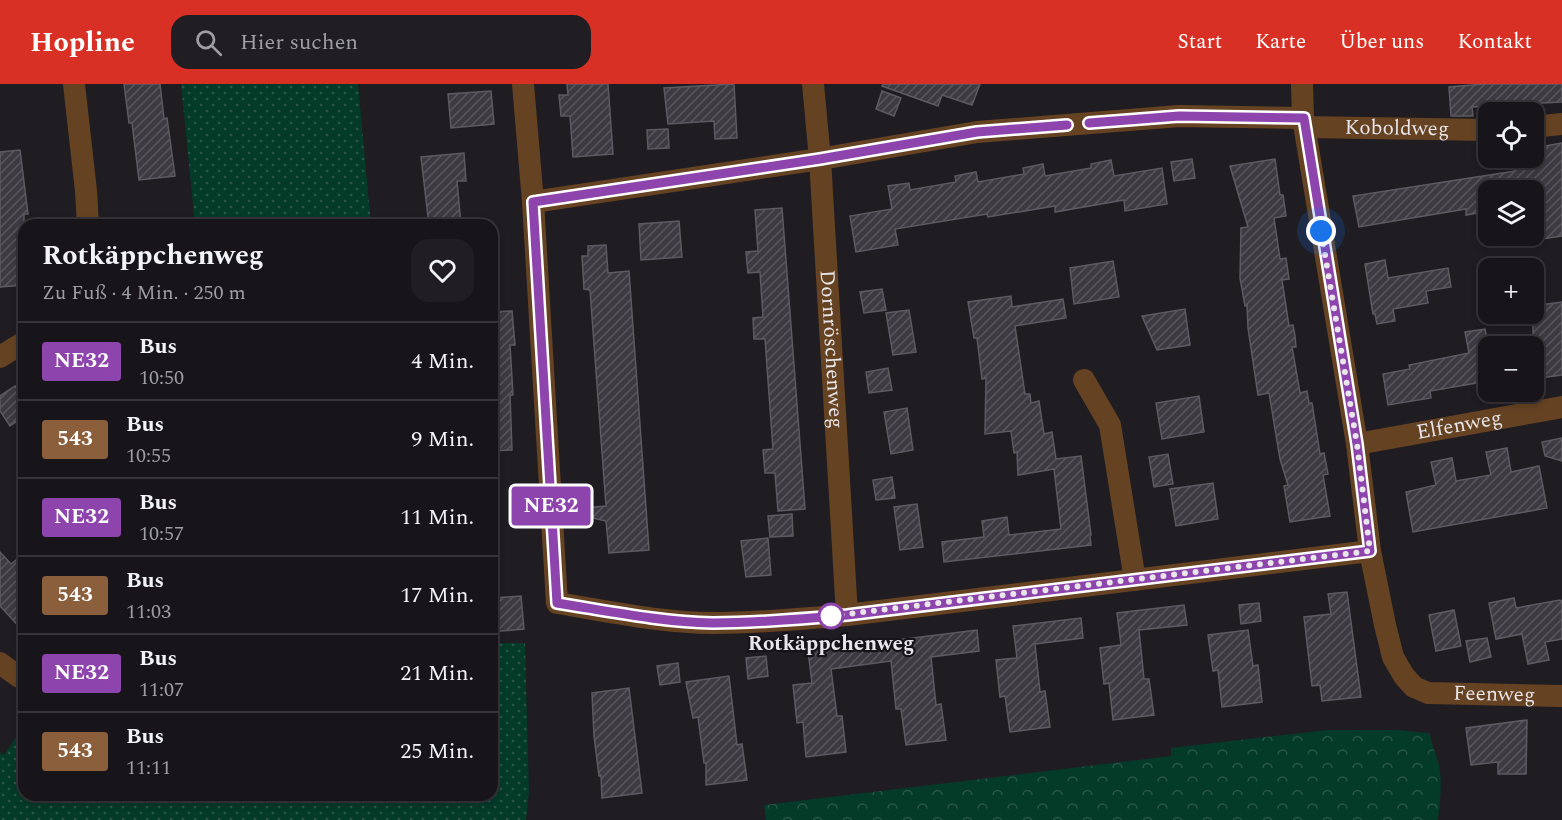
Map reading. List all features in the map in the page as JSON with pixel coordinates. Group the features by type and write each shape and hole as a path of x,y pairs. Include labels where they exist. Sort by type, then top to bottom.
{"street":[{"path":"74,84 88,219"},
{"path":"523,84 533,202 557,603 645,617 711,623 847,615 1370,551 1357,444 1304,123 1302,84"},
{"name":"Dornröschenweg","path":"813,84 820,159 847,615"},
{"name":"Koboldweg","path":"533,202 989,131 1179,116 1478,130"},
{"path":"1544,126 1562,123"},
{"path":"0,357 18,346"},
{"path":"1084,380 1110,425 1135,580"},
{"name":"Elfenweg","path":"1357,444 1562,407"},
{"name":"Feenweg","path":"1370,551 1393,657 1404,676 1414,687 1428,693 1562,696"},
{"path":"0,663 18,676"}],"green space":[{"path":"181,84 358,84 370,219 194,219"},
{"path":"498,643 525,643 529,792 526,820 0,820 0,752 4,755 18,734 18,801 498,801"},
{"path":"1327,730 1396,730 1430,733 1440,775 1438,820 766,820 764,805 1171,756 1171,748"}],"building":[{"path":"124,84 160,84 175,176 139,180 132,123 129,123"},
{"path":"567,84 608,84 613,154 573,157 570,116 561,116 559,95 568,95"},
{"path":"734,84 737,138 715,139 714,121 668,124 664,88"},
{"path":"883,84 980,84 972,105 942,95 938,106 882,86"},
{"path":"1484,84 1562,84 1562,102 1478,102 1478,107 1472,107 1473,116 1451,116 1449,87"},
{"path":"491,91 494,124 451,128 448,94"},
{"path":"882,91 901,98 894,116 876,109"},
{"path":"668,129 669,148 648,149 647,130"},
{"path":"1562,143 1562,236 1544,239 1544,180 1478,180 1478,213 1466,215 1466,209 1359,227 1353,196 1515,171 1515,168 1544,168 1544,146"},
{"path":"20,150 28,214 24,214 24,219 18,219 18,286 0,287 0,152"},
{"path":"464,153 466,181 457,181 460,219 428,219 421,157"},
{"path":"1192,159 1195,178 1174,181 1171,162"},
{"path":"1275,159 1280,195 1283,195 1286,216 1274,218 1280,259 1286,258 1289,279 1282,280 1289,326 1293,325 1295,336 1296,347 1292,347 1300,393 1307,391 1309,403 1312,403 1320,454 1324,453 1328,474 1323,475 1330,516 1290,522 1284,486 1288,485 1280,459 1269,393 1258,395 1247,305 1245,306 1240,278 1241,228 1248,227 1230,166"},
{"path":"1111,160 1114,176 1162,168 1167,204 1125,211 1124,200 1055,212 1055,206 988,217 987,214 895,229 898,245 856,252 850,216 892,209 888,186 909,183 910,190 956,182 955,176 976,172 978,182 1024,174 1023,168 1043,164 1045,176 1091,168 1091,164"},
{"path":"782,208 805,509 778,511 775,473 765,473 763,450 773,449 765,339 754,339 753,318 763,317 760,272 748,273 746,252 758,251 755,210"},
{"path":"679,221 682,257 641,260 639,224"},
{"path":"606,245 608,273 629,271 649,550 609,553 606,521 571,513 572,509 606,506 590,290 584,289 582,256 588,256 588,246"},
{"path":"1385,260 1388,278 1448,268 1451,287 1426,291 1428,303 1393,309 1395,321 1377,324 1375,314 1373,314 1365,264"},
{"path":"1113,261 1119,297 1074,304 1070,268"},
{"path":"882,289 886,310 864,313 860,292"},
{"path":"1011,296 1012,307 1063,299 1066,318 1015,326 1025,394 1030,394 1031,403 1039,401 1044,434 1052,432 1056,459 1081,456 1091,545 944,562 942,542 984,537 982,521 1007,517 1009,535 1061,529 1054,469 1018,475 1017,452 1014,453 1011,431 985,434 986,378 982,379 977,338 974,338 968,302"},
{"path":"1562,302 1562,375 1544,377 1544,336 1533,336 1533,324 1544,324 1544,304"},
{"path":"1185,309 1190,345 1157,350 1142,316"},
{"path":"909,310 916,352 893,355 886,313"},
{"path":"512,311 515,345 510,345 513,395 510,395 512,450 498,451 498,312"},
{"path":"1485,329 1486,336 1478,336 1478,383 1430,391 1431,398 1388,405 1383,374 1410,369 1409,365 1469,353 1465,332"},
{"path":"888,368 892,390 869,393 866,372"},
{"path":"15,386 18,390 18,420 10,426 0,411 0,396"},
{"path":"1199,396 1204,432 1162,439 1156,403"},
{"path":"907,408 913,450 891,454 884,412"},
{"path":"1562,438 1562,461 1545,456 1542,442"},
{"path":"1507,448 1511,472 1539,466 1547,508 1413,532 1406,492 1436,485 1431,462 1452,458 1456,481 1491,475 1486,452"},
{"path":"1168,454 1173,484 1154,487 1149,457"},
{"path":"892,477 895,498 876,500 873,480"},
{"path":"1213,483 1218,519 1176,526 1170,489"},
{"path":"917,504 923,547 900,550 894,507"},
{"path":"792,514 793,536 770,537 768,516"},
{"path":"768,538 771,575 746,577 741,541"},
{"path":"0,552 11,564 16,560 18,562 18,626 0,606"},
{"path":"1347,592 1361,697 1322,701 1320,685 1312,686 1304,617 1331,614 1328,594"},
{"path":"521,596 524,629 498,631 498,598"},
{"path":"1514,598 1516,608 1562,601 1562,639 1545,642 1549,660 1528,664 1522,634 1496,639 1489,603"},
{"path":"1259,603 1261,621 1241,624 1239,605"},
{"path":"1184,605 1187,625 1139,630 1144,679 1149,679 1154,715 1113,720 1109,683 1104,684 1100,648 1121,645 1117,613"},
{"path":"1454,610 1461,646 1436,651 1429,615"},
{"path":"1081,618 1083,638 1035,644 1040,692 1045,691 1050,727 1010,732 1005,696 1000,697 996,660 1017,658 1013,626"},
{"path":"977,630 979,651 931,657 936,705 941,704 946,740 906,745 901,709 896,709 891,661 831,669 837,716 842,716 846,752 806,757 803,722 797,723 793,685 812,683 808,651"},
{"path":"1248,630 1253,666 1258,665 1262,702 1222,707 1218,670 1213,671 1208,635"},
{"path":"1487,638 1491,657 1470,662 1466,641"},
{"path":"766,656 768,676 748,679 746,658"},
{"path":"678,663 680,682 660,685 657,666"},
{"path":"729,676 737,745 742,744 747,780 706,785 706,763 704,763 698,717 693,718 686,682"},
{"path":"629,688 642,793 602,798 601,775 599,776 594,736 592,693"},
{"path":"1527,720 1526,774 1498,774 1498,762 1471,765 1466,728"}],"bus line":[{"name":"NE32","path":"1067,125 977,132 820,159 533,202 557,603 645,617 711,623 775,621 847,615 1370,551 1357,444 1304,118 1179,116 1089,123"}],"place":[{"name":"Rotkäppchenweg","path":"831,616"}],"route":[{"path":"831,616 1370,551 1357,444 1321,231"}]}
